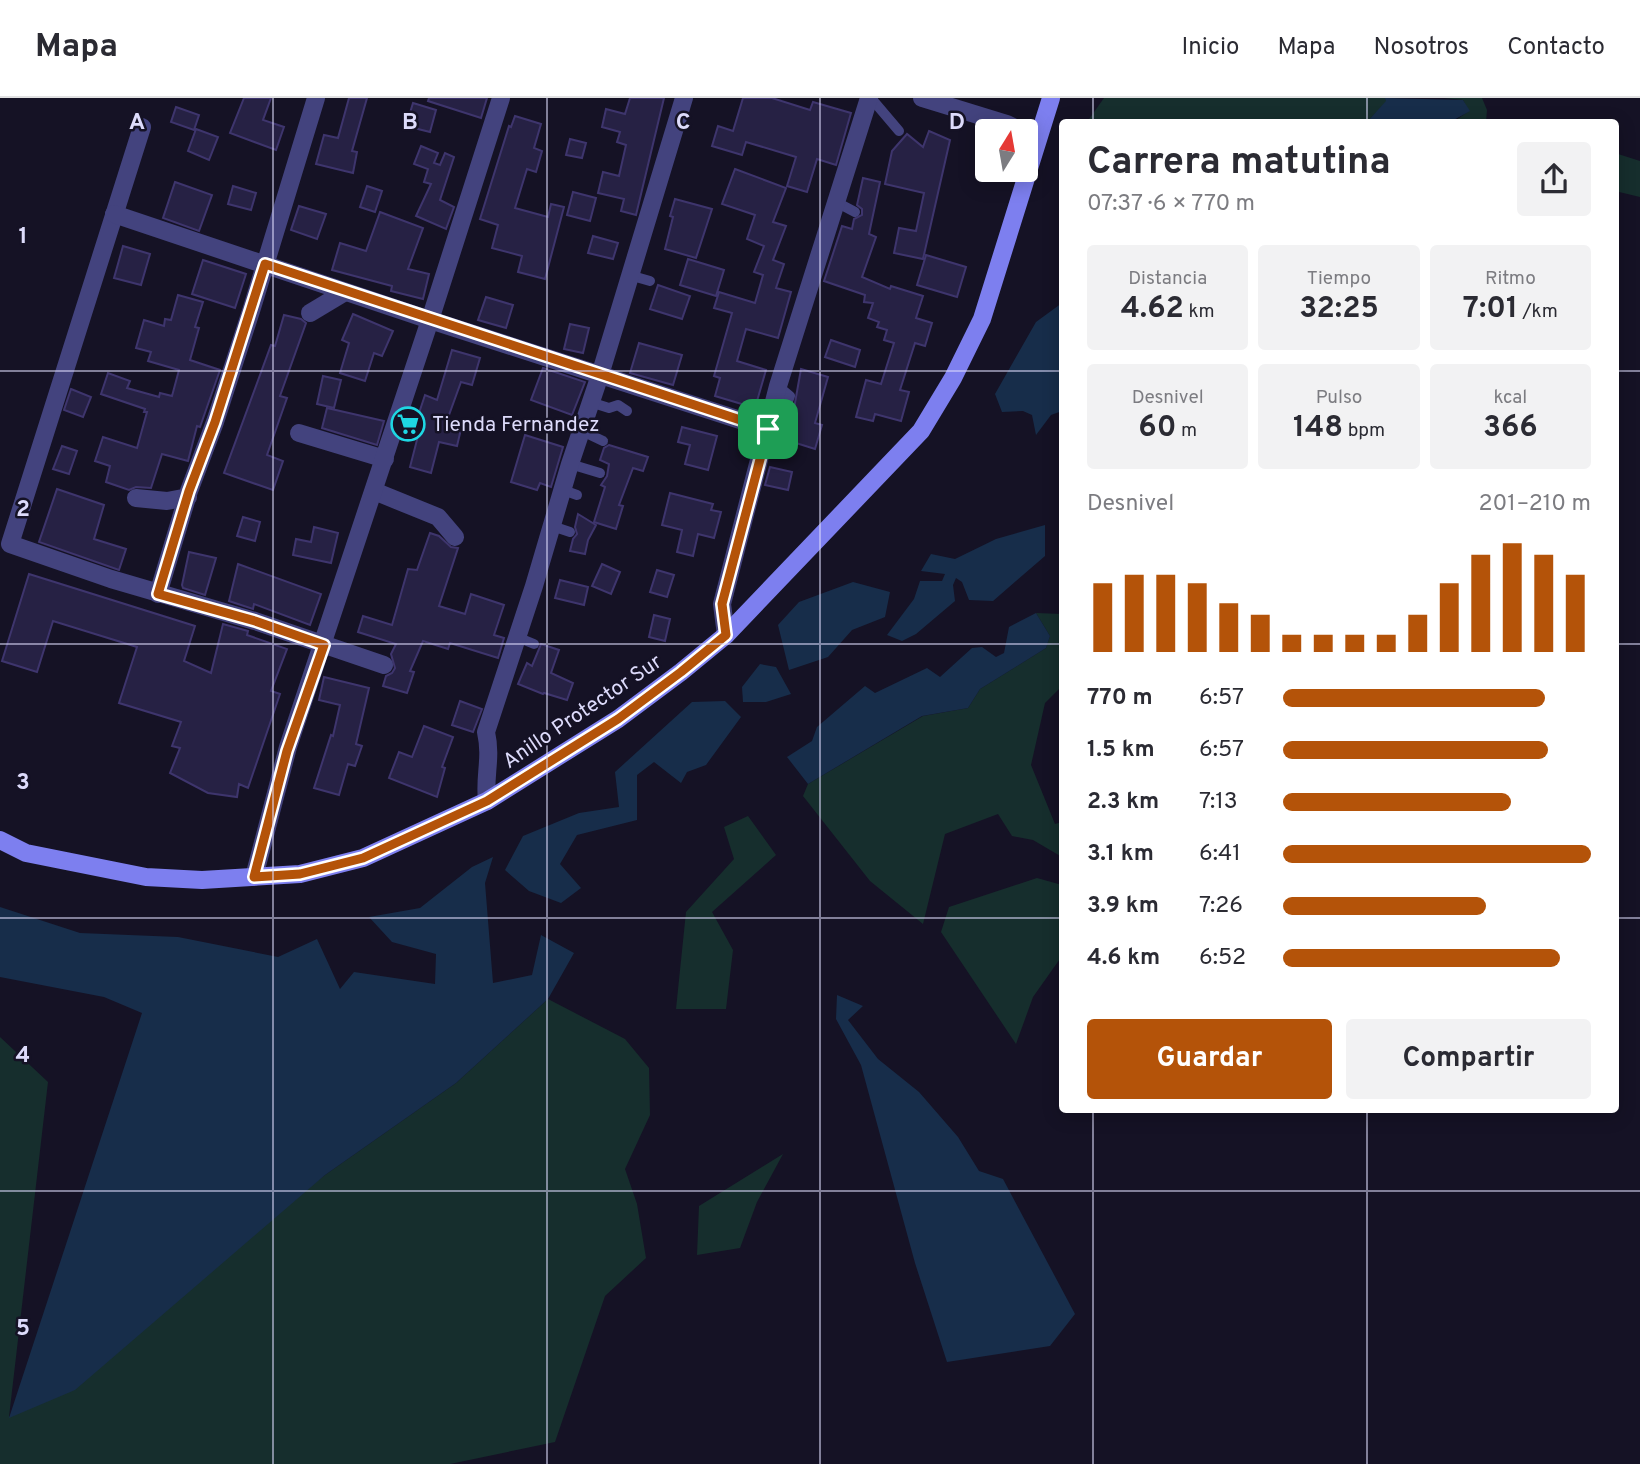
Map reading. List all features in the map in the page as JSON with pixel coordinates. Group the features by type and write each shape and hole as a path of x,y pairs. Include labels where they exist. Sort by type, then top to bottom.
{"street":[{"path":"158,594 215,422 316,98"},
{"path":"254,877 287,751 385,459 501,98"},
{"path":"487,801 485,786 491,752 486,732 512,671 517,637 552,526 570,493 570,464 600,375 650,191 684,98"},
{"path":"726,635 722,604 754,447 768,429 778,386 869,98"},
{"path":"922,98 991,119"},
{"name":"Anillo Protector Sur","path":"1038,125 1051,98"},
{"path":"142,127 10,544 111,587 158,594 255,621 384,665"},
{"name":"Anillo Protector Sur","path":"0,840 36,856 146,877 202,880 300,874 363,858 487,801 618,719 726,635 921,431 953,378 982,319 1020,182"},
{"path":"114,214 768,429"},
{"path":"310,313 345,292"},
{"path":"299,433 385,459"},
{"path":"374,491 438,517 455,537"},
{"path":"136,498 167,501 188,497"}],"lane":[{"path":"869,98 899,131"},
{"path":"836,202 855,212"},
{"path":"629,275 650,281"},
{"path":"778,386 790,396 786,412"},
{"path":"590,402 609,408 618,405 627,411"},
{"path":"582,431 603,441"},
{"path":"570,464 600,473"},
{"path":"552,526 570,532"},
{"path":"517,637 534,644"}],"green space":[{"path":"1104,98 1385,98 1387,101 1370,119 1089,119"},
{"path":"1444,98 1482,98 1487,110 1486,119 1457,119 1469,111 1463,100"},
{"path":"1619,154 1640,161 1640,197 1619,192"},
{"path":"1036,613 1059,614 1059,689 1045,703 1031,765 1055,824 1059,823 1059,855 1033,840 1012,836 998,814 945,834 923,924 870,881 803,796 808,784 923,716 968,708 980,689 1046,648 1050,636"},
{"path":"748,816 776,855 712,912 733,950 726,1009 676,1009 686,912 734,859 724,827"},
{"path":"1037,878 1059,884 1059,960 1033,997 1016,1044 941,932 949,907"},
{"path":"548,999 625,1039 649,1068 650,1115 625,1169 637,1204 646,1258 605,1296 555,1442 450,1464 0,1464 0,1037 48,1082 9,1417 325,1175 456,1083"},
{"path":"783,1154 757,1202 740,1248 697,1255 699,1206"}],"water":[{"path":"1385,98 1463,100 1470,111 1455,119 1370,119 1386,101"},
{"path":"1059,305 1059,412 1051,415 1036,435 1032,415 1023,411 1002,412 995,394 1036,322"},
{"path":"1045,525 1045,556 993,601 969,600 962,582 956,578 953,585 955,601 916,634 902,641 887,635 914,599 920,581 942,581 945,574 921,571 931,554 955,559 996,539"},
{"path":"853,582 890,592 885,617 852,630 828,657 789,670 778,625 799,602"},
{"path":"1036,613 1050,636 1046,648 980,689 968,708 922,716 808,784 787,757 812,741 817,727 865,686 875,693 927,668 940,677 972,648 982,647 996,657 1004,653 1009,627"},
{"path":"760,664 776,667 791,694 766,702 743,702 742,687"},
{"path":"725,701 741,717 706,765 687,772 681,783 654,762 637,775 637,820 577,835 560,864 581,888 561,903 529,891 505,870 523,836 579,813 619,807 615,772 692,702"},
{"path":"493,857 485,883 493,983 532,975 541,935 574,953 548,999 456,1083 325,1175 75,1390 9,1418 142,1013 104,997 0,977 0,907 80,933 178,937 278,957 317,939 340,989 354,972 435,984 436,954 392,942 369,917 420,908 472,867"},
{"path":"837,995 863,1006 848,1020 878,1059 919,1092 958,1137 979,1171 1003,1179 1075,1314 1050,1346 947,1362 915,1263 861,1065 836,1019"}],"building":[{"path":"244,98 271,98 263,120 284,127 276,150 230,133"},
{"path":"349,98 367,98 352,151 357,152 353,173 316,164 324,135 338,138"},
{"path":"429,98 487,98 481,118 428,101"},
{"path":"630,98 664,98 636,215 621,211 624,199 598,193 603,172 619,176 626,145 617,142 620,132 602,127 606,109 625,114"},
{"path":"743,98 772,98 810,110 813,102 851,113 836,165 817,159 807,192 787,186 796,157 746,142 742,155 712,146 718,126 733,131"},
{"path":"413,103 436,110 430,132 406,126"},
{"path":"176,107 199,115 194,130 171,122"},
{"path":"515,116 541,124 534,148 542,151 536,172 527,169 515,208 548,217 551,204 564,207 545,279 518,272 522,256 492,248 498,225 480,219 509,126 511,127"},
{"path":"196,129 218,137 209,160 188,151"},
{"path":"929,131 950,140 923,259 894,253 899,228 916,231 924,193 885,184 892,151 907,134 923,147"},
{"path":"570,139 586,143 582,158 566,155"},
{"path":"421,146 438,153 434,163 440,165 445,153 454,157 440,200 454,207 446,229 416,216 431,184 424,182 428,169 414,164"},
{"path":"735,169 786,188 773,222 786,226 773,260 784,264 776,288 791,292 778,338 746,329 737,361 766,370 755,408 715,396 720,378 714,376 732,313 714,308 719,292 755,303 763,275 754,272 764,246 747,239 755,215 722,204"},
{"path":"863,178 880,182 869,234 876,237 862,277 890,289 891,286 923,296 916,318 932,323 925,346 915,343 900,390 909,392 901,421 875,414 873,421 856,417 866,380 881,384 894,343 884,340 887,330 877,327 879,322 868,318 873,303 864,302 865,295 824,281 842,226 852,229 854,219 862,215 862,209 857,205"},
{"path":"175,182 212,195 199,231 163,218"},
{"path":"233,186 256,193 251,210 228,204"},
{"path":"367,186 382,191 375,212 360,207"},
{"path":"573,192 596,198 590,221 567,215"},
{"path":"675,199 712,209 696,258 665,249"},
{"path":"299,206 326,214 317,239 291,230"},
{"path":"380,212 423,228 408,269 429,274 423,299 391,291 392,286 332,270 340,243 366,251"},
{"path":"593,236 618,243 613,259 588,253"},
{"path":"123,246 150,254 141,285 114,278"},
{"path":"926,255 966,267 957,297 917,285"},
{"path":"688,259 724,270 716,296 680,285"},
{"path":"203,260 246,274 235,308 192,294"},
{"path":"658,285 690,296 682,319 650,309"},
{"path":"178,295 203,302 195,327 199,328 190,360 220,370 200,427 197,426 188,461 162,454 151,488 136,487 129,490 106,482 110,466 95,461 103,437 137,448 147,412 101,394 108,373 130,381 127,388 159,397 160,393 172,396 179,370 148,361 151,352 136,348 144,320 164,326 165,319 171,320"},
{"path":"486,297 513,305 506,328 478,320"},
{"path":"353,314 393,331 382,356 374,353 365,381 340,373 349,343 342,340"},
{"path":"284,315 306,323 280,396 287,398 267,455 283,461 273,490 224,473 271,345 275,346"},
{"path":"570,324 589,328 583,353 564,349"},
{"path":"831,340 860,350 855,367 825,357"},
{"path":"639,343 682,355 673,385 630,373"},
{"path":"452,350 480,358 472,385 461,382 445,426 461,429 457,446 439,442 431,473 410,467 418,436 412,434 425,395 437,400"},
{"path":"543,368 585,382 572,415 531,400"},
{"path":"801,369 828,377 815,423 822,425 815,449 777,437 783,419 789,419 793,414"},
{"path":"323,376 341,380 334,408 317,404"},
{"path":"71,389 91,397 83,417 64,410"},
{"path":"327,408 384,421 377,445 322,428"},
{"path":"682,427 717,436 708,470 685,464 690,445 678,442"},
{"path":"525,435 563,447 551,487 540,483 537,490 511,482"},
{"path":"609,445 648,457 643,471 633,468 619,505 623,506 616,529 594,522 605,487 601,485 607,476 609,464 600,460 604,448"},
{"path":"62,446 77,451 69,474 53,469"},
{"path":"770,467 792,472 788,490 765,485"},
{"path":"57,489 104,505 94,539 126,549 119,570 39,542"},
{"path":"670,493 713,504 711,510 721,512 714,538 698,534 693,556 677,552 682,530 662,525"},
{"path":"578,514 596,525 588,540 585,554 570,551 577,534 575,527"},
{"path":"243,517 260,522 255,541 237,536"},
{"path":"314,527 338,533 331,563 293,555 296,539 311,542"},
{"path":"430,533 439,536 451,547 458,548 439,606 465,614 471,594 504,605 494,635 504,638 498,658 450,643 448,649 423,641 410,671 414,672 407,693 383,686 386,676 395,668 391,654 396,644 358,632 363,616 392,625 408,569 417,570"},
{"path":"189,552 216,558 205,595 183,588"},
{"path":"238,564 321,594 310,625 254,604 253,609 229,601"},
{"path":"602,564 620,572 611,594 592,586"},
{"path":"657,570 674,575 667,597 650,592"},
{"path":"29,574 195,626 184,661 211,673 223,624 248,631 247,635 287,649 271,691 280,694 248,788 239,784 237,797 208,793 170,773 180,748 172,746 181,722 119,703 137,647 53,621 37,672 2,661"},
{"path":"560,580 588,587 584,605 555,598"},
{"path":"654,615 670,619 665,641 649,637"},
{"path":"541,644 559,650 551,673 573,683 567,700 518,684 527,663 532,666"},
{"path":"324,677 369,688 356,744 362,746 355,766 348,764 339,795 314,788 331,735 333,736 340,705 319,700"},
{"path":"460,701 482,709 473,732 452,725"},
{"path":"424,726 453,737 442,767 445,768 437,797 389,778 399,752 412,757"}],"place":[{"name":"Tienda Fernandez","path":"408,424"}],"route":[{"path":"265,264 768,429 727,578 722,604 726,635 618,719 487,801 363,858 300,874 254,877 287,751 324,645 255,621 158,594 189,491 215,422 265,264"}]}
